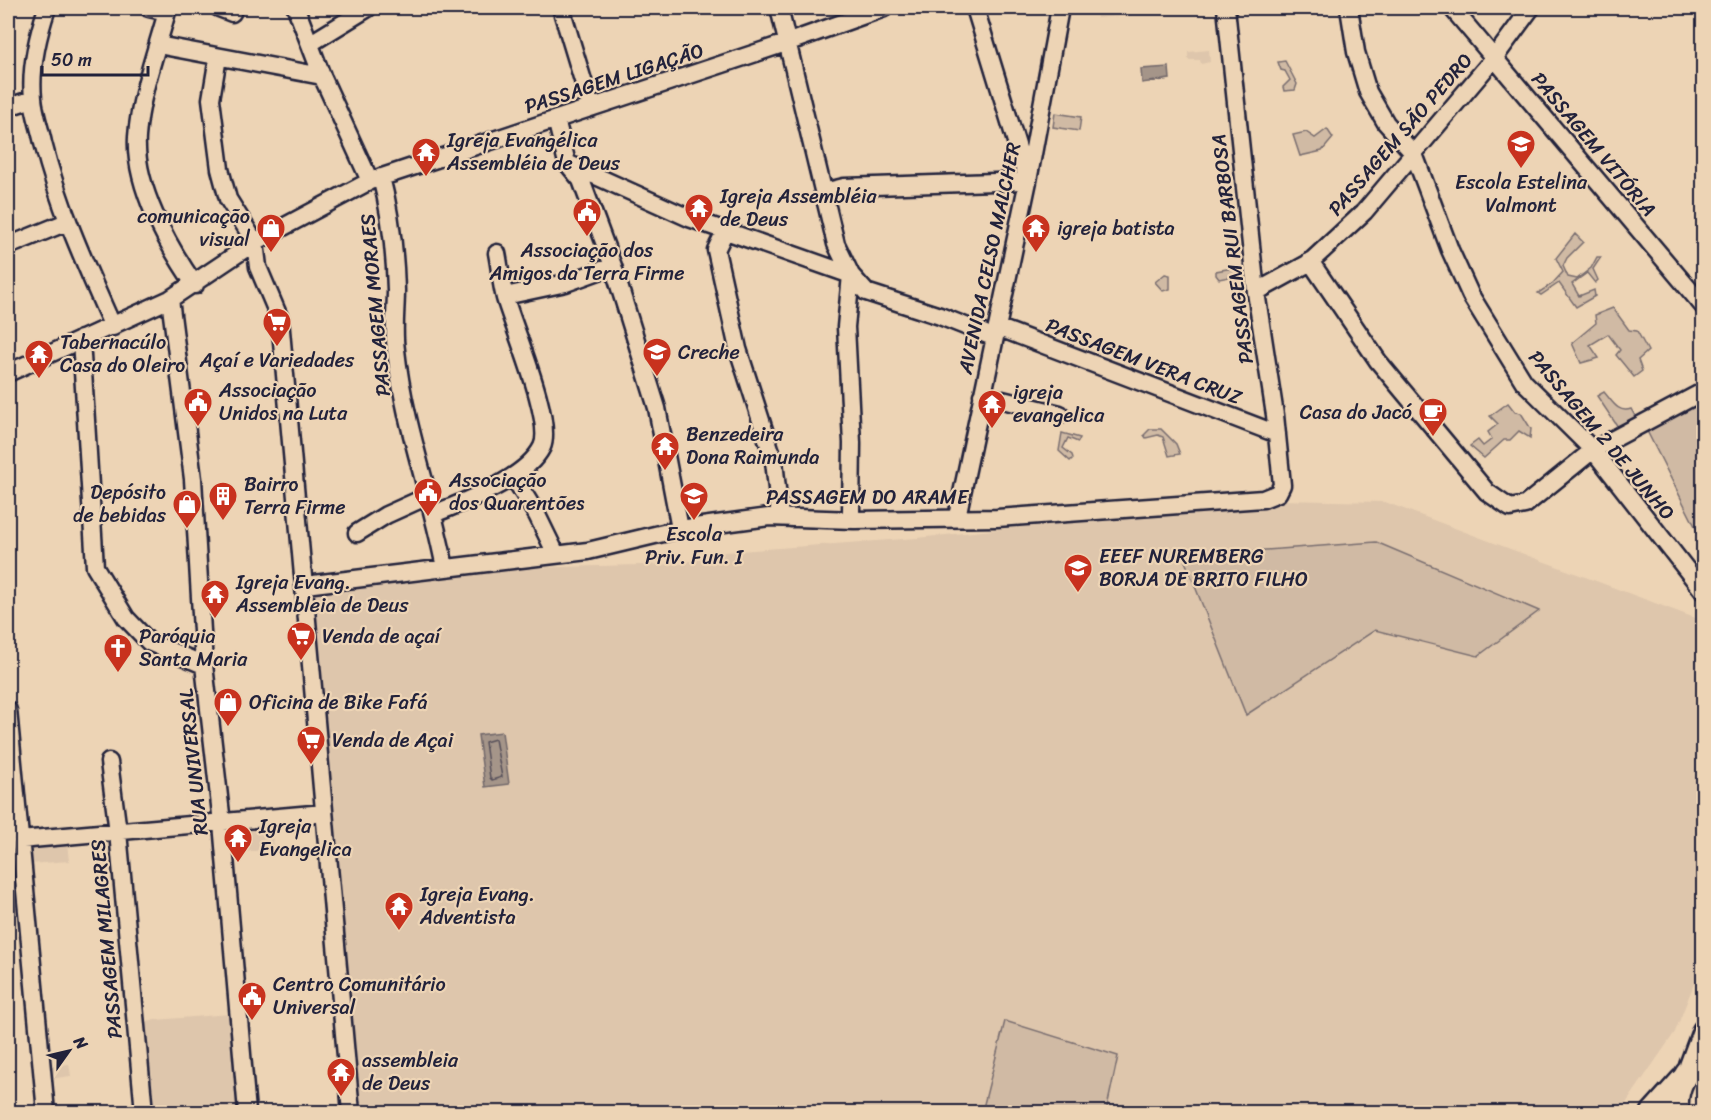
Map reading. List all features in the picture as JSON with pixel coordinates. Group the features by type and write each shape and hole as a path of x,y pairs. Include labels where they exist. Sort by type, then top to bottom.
{"main road":[{"path":"1677,1113 1676,1100 1692,1068 1704,1031"},
{"path":"1653,1113 1692,1068"}],"street":[{"path":"47,8 39,40 33,79 33,99 53,182 67,222 113,327"},
{"path":"149,8 168,10 142,100 137,138 138,167 156,215 175,256 195,285"},
{"name":"PASSAGEM MORAES","path":"296,8 322,76 375,179 391,216 396,289 395,347 400,382 415,452 434,514 445,568"},
{"path":"311,43 368,8"},
{"path":"561,8 591,107"},
{"path":"779,8 836,244 851,275 846,327 854,520"},
{"name":"PASSAGEM LIGAÇÃO","path":"8,373 170,299 195,285 255,242 375,179 789,42 884,8"},
{"path":"824,192 844,187 1028,181 975,8"},
{"name":"AVENIDA CELSO MALCHER","path":"957,516 1028,181 1060,8"},
{"name":"PASSAGEM RUI BARBOSA","path":"1226,8 1256,292 1277,434 1282,485"},
{"name":"PASSAGEM 2 DE JUNHO","path":"1349,8 1356,52 1368,92 1386,123 1414,154 1450,250 1471,297 1524,382 1593,450 1704,592"},
{"name":"PASSAGEM VITÓRIA","path":"1452,8 1704,307"},
{"name":"PASSAGEM SÃO PEDRO","path":"1256,292 1310,261 1364,212 1494,57 1531,8"},
{"path":"158,45 322,76"},
{"path":"218,57 211,99 220,169 228,199 255,242 258,267 280,319 351,1113"},
{"path":"8,107 33,99"},
{"path":"556,119 567,163 581,180 613,266 657,408 680,529"},
{"name":"PASSAGEM VERA CRUZ","path":"567,163 654,204 851,275 866,292 995,332 1277,434"},
{"path":"8,246 67,222"},
{"path":"726,231 716,250 731,324 774,461 780,516 792,518"},
{"path":"434,514 490,490 513,476 541,449 544,427 542,412 505,296 497,253"},
{"path":"1310,261 1378,362 1487,492 1510,508 1525,505 1593,450 1704,391"},
{"path":"505,296 566,283 613,266"},
{"name":"RUA UNIVERSAL","path":"170,299 193,479 204,665 222,823 247,1113"},
{"path":"81,339 95,567 126,618 149,642 204,665"},
{"path":"982,395 1060,414"},
{"path":"513,476 537,515 556,554"},
{"name":"PASSAGEM DO ARAME","path":"305,585 588,551 680,529 769,517 854,520 1038,516 1263,499 1278,493 1282,485"},
{"path":"357,532 386,515 429,496"},
{"path":"8,710 46,1113"},
{"name":"PASSAGEM MILAGRES","path":"109,762 118,832 144,1113"},
{"path":"20,840 324,813"}],"shaded area":[{"path":"1095,8 1131,8 1131,15 1097,18"},
{"path":"1209,50 1210,62 1201,64 1200,60 1188,60 1188,52"},
{"path":"1285,61 1297,84 1295,90 1284,91 1283,87 1290,80 1285,71 1281,70 1278,62"},
{"path":"1055,113 1081,117 1079,131 1053,127"},
{"path":"1327,129 1333,138 1322,151 1300,156 1293,135 1306,132 1315,138"},
{"path":"1575,234 1583,242 1567,258 1563,266 1568,277 1577,279 1591,268 1597,257 1601,257 1593,269 1598,280 1595,283 1587,273 1572,284 1579,296 1594,290 1595,296 1576,307 1559,283 1541,295 1538,293 1552,284 1563,272 1556,258"},
{"path":"1238,267 1240,275 1219,279 1216,275 1216,271"},
{"path":"1165,274 1170,275 1170,289 1163,291 1155,282"},
{"path":"1613,308 1629,330 1637,331 1648,351 1638,360 1642,371 1634,377 1616,355 1620,350 1608,334 1590,345 1599,358 1581,363 1572,343 1596,323 1595,315"},
{"path":"1604,392 1622,410 1631,409 1636,418 1618,427 1597,396"},
{"path":"1703,399 1703,542 1647,431"},
{"path":"1508,403 1515,412 1521,413 1531,429 1530,438 1519,431 1510,440 1504,440 1484,458 1470,446 1478,440 1483,446 1492,439 1488,432 1498,424 1490,416"},
{"path":"1150,429 1161,429 1176,444 1180,454 1169,456 1163,437 1158,435 1146,438 1144,435"},
{"path":"1062,433 1080,438 1078,442 1068,438 1063,448 1072,455 1073,458 1070,461 1059,451"},
{"path":"1276,500 1385,502 1703,621 1703,961 1675,1032 1620,1112 361,1112 305,586 482,569 679,564 725,552 917,538"},
{"path":"1376,542 1539,611 1478,656 1375,630 1246,715 1183,556"},
{"path":"271,826 274,849 233,853 231,830"},
{"path":"67,843 69,861 30,864 28,846"},
{"path":"230,1014 243,1112 151,1112 143,1021"},
{"path":"1005,1021 1118,1056 1106,1112 998,1112 983,1108"},
{"path":"69,1064 71,1076 49,1079 47,1067"}],"water":[{"path":"1169,67 1170,79 1142,83 1141,69"},
{"path":"502,732 509,784 485,787 478,735"}],"place":[{"name":"Escola Estelina Valmont","path":"1521,170"},
{"name":"Igreja Evangélica Assembléia de Deus","path":"426,178"},
{"name":"Igreja Assembléia de Deus","path":"699,234"},
{"name":"Associação dos Amigos da Terra Firme","path":"587,238"},
{"name":"comunicação visual","path":"271,254"},
{"name":"igreja batista","path":"1036,254"},
{"name":"Açaí e Variedades","path":"277,348"},
{"name":"Creche","path":"657,378"},
{"name":"Tabernacúlo Casa do Oleiro","path":"39,380"},
{"name":"Associação Unidos na Luta","path":"198,428"},
{"name":"igreja evangelica","path":"992,430"},
{"name":"Casa do Jacó","path":"1433,438"},
{"name":"Benzedeira Dona Raimunda","path":"665,472"},
{"name":"Associação dos Quarentões","path":"428,518"},
{"name":"Bairro Terra Firme","path":"223,522"},
{"name":"Escola Priv. Fun. I","path":"694,522"},
{"name":"Depósito de bebidas","path":"187,530"},
{"name":"EEEF NUREMBERG BORJA DE BRITO FILHO","path":"1078,594"},
{"name":"Igreja Evang. Assembleia de Deus","path":"215,620"},
{"name":"Venda de açaí","path":"301,662"},
{"name":"Paróquia Santa Maria","path":"118,674"},
{"name":"Oficina de Bike Fafá","path":"228,728"},
{"name":"Venda de Açai","path":"311,766"},
{"name":"Igreja Evangelica","path":"238,864"},
{"name":"Igreja Evang. Adventista","path":"399,932"},
{"name":"Centro Comunitário Universal","path":"252,1022"},
{"name":"assembleia de Deus","path":"341,1098"}]}
